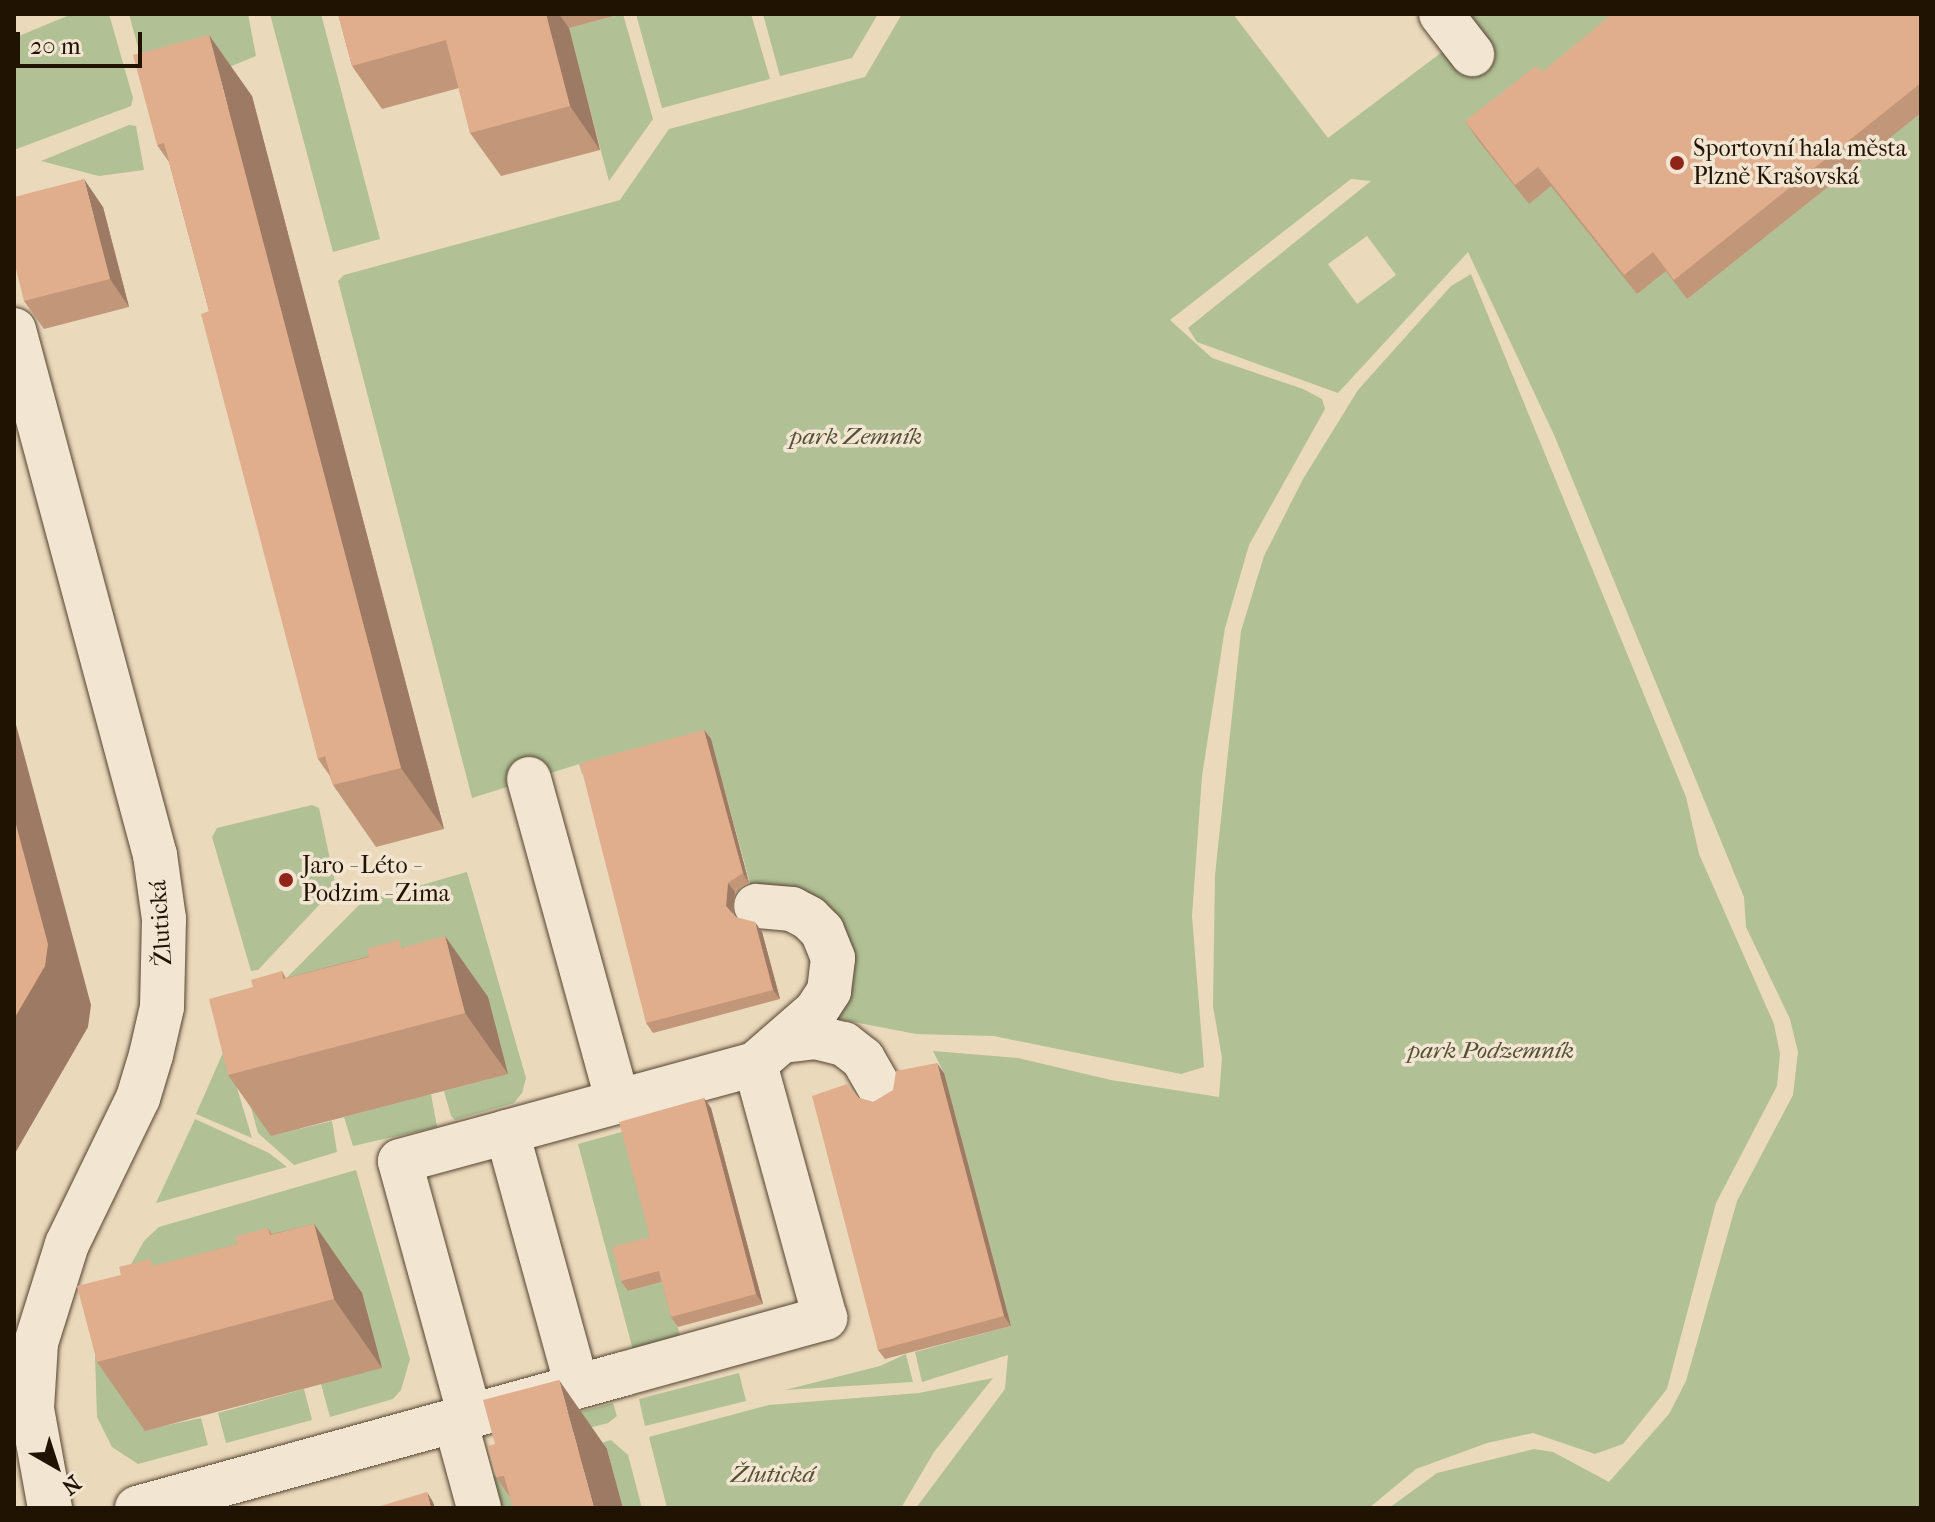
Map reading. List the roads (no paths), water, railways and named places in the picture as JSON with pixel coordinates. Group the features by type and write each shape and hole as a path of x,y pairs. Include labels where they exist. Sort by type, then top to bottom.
{"street":[{"path":"1441,14 1472,54"},
{"name":"Žlutická","path":"14,330 155,855 164,919 162,1007 151,1055 138,1098 67,1244 36,1343 32,1409 50,1508"},
{"path":"529,779 618,1102"},
{"path":"756,906 792,909 809,918 822,931 833,958 829,991 769,1052"},
{"path":"479,1508 463,1418 400,1161 618,1102 815,1037 844,1044 863,1059 879,1087"},
{"path":"137,1508 825,1318 769,1052"},
{"path":"507,1132 577,1387"}],"place":[{"name":"Sportovní hala města Plzně Krašovská","path":"1677,163"},
{"name":"Jaro - Léto - Podzim - Zima","path":"286,880"}],"park label":[{"name":"park Zemník","path":"856,437"},
{"name":"park Podzemník","path":"1491,1051"}]}
